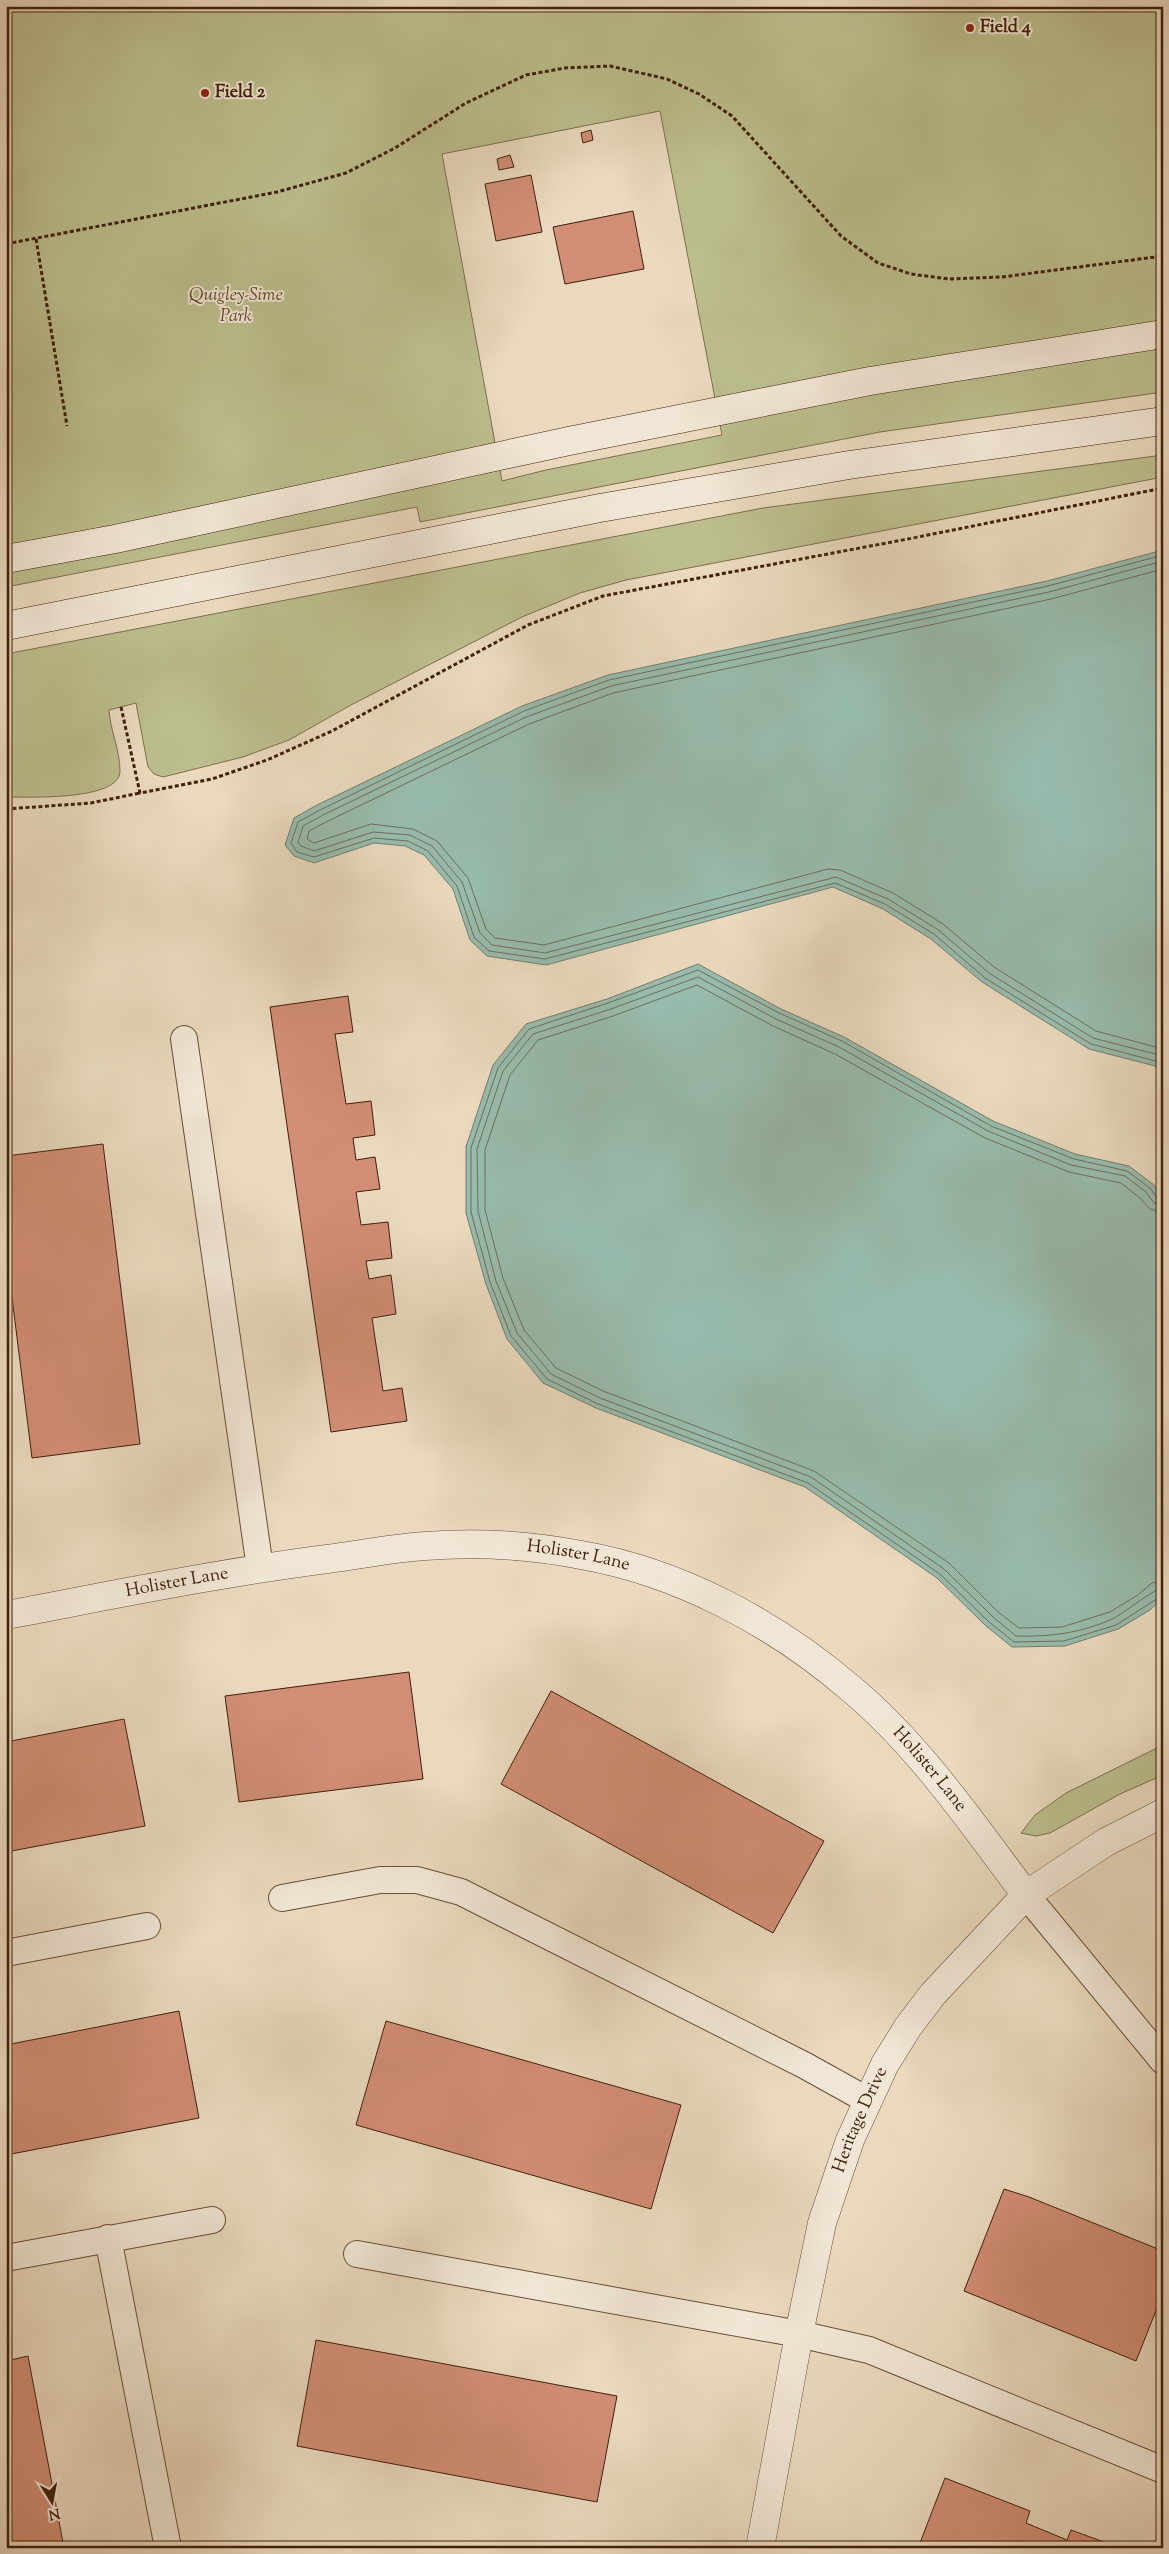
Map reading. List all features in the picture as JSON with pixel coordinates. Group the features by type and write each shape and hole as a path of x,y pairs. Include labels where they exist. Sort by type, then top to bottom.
{"main road":[{"path":"6,559 116,539 569,441 860,383 1163,334"},
{"path":"6,626 609,506 849,465 1163,421"},
{"name":"Holister Lane","path":"6,1615 260,1568 424,1546 482,1545 582,1555 632,1567 682,1584 785,1639 851,1688 887,1723 954,1798 1026,1894"},
{"name":"Heritage Drive","path":"760,2548 799,2334 822,2223 850,2140 885,2064 923,2007 1026,1894 1106,1842 1163,1813"}],"lane":[{"path":"184,1039 260,1568"},
{"path":"282,1898 380,1880 417,1880 461,1892 804,2065 867,2100"},
{"path":"1026,1894 1163,2061"},
{"path":"6,1953 147,1926"},
{"path":"6,2258 212,2220"},
{"path":"108,2238 168,2548"},
{"path":"357,2254 799,2334 869,2350 1163,2470"}],"path":[{"path":"6,244 276,192 346,173 395,148 466,103 526,75 565,68 610,66 668,80 699,94 732,116 841,236 878,263 911,274 949,279 1002,277 1163,256"},
{"path":"36,239 67,426"},
{"path":"6,809 91,803 212,779 266,760 332,731 449,665 528,625 603,596 1163,488"},
{"path":"121,707 140,793"}],"green space":[{"name":"Quigley-Sime Park","path":"6,6 1163,6 1163,392 880,432 420,522 417,507 6,587","holes":["660,111 722,435 546,470 502,481 442,154"]},
{"path":"1163,455 1163,477 626,580 580,593 522,617 351,705 289,740 243,757 163,777 154,774 148,767 136,703 109,710 120,763 120,771 116,781 105,788 71,795 6,797 6,654 763,508"},
{"path":"1163,1745 1163,1775 1120,1794 1050,1833 1036,1836 1021,1833 1035,1815 1066,1793"}],"water":[{"path":"1163,550 1163,1068 1089,1049 982,982 931,939 883,909 833,887 546,965 487,956 470,940 453,889 424,855 405,846 374,843 314,863 294,856 285,845 294,818 317,805 522,706 608,675 1047,581"},
{"path":"698,964 781,1009 844,1037 993,1121 1075,1154 1129,1166 1154,1185 1163,1197 1163,1598 1150,1610 1118,1629 1065,1646 1012,1647 986,1626 937,1578 805,1487 596,1408 543,1383 507,1339 486,1284 466,1213 466,1147 493,1065 526,1024 607,999"}],"building":[{"path":"591,130 593,140 583,143 581,133"},
{"path":"510,155 514,167 499,170 497,159"},
{"path":"531,175 542,232 496,241 485,184"},
{"path":"633,211 644,269 565,284 553,227"},
{"path":"348,996 353,1032 335,1034 346,1104 371,1101 375,1135 353,1138 356,1160 375,1157 380,1189 356,1192 361,1225 388,1222 392,1258 366,1261 369,1279 391,1275 396,1314 372,1318 383,1391 402,1388 407,1421 331,1432 270,1007"},
{"path":"103,1144 140,1444 32,1458 6,1249 6,1156"},
{"path":"409,1672 423,1779 239,1802 225,1696"},
{"path":"551,1691 824,1841 773,1933 501,1784"},
{"path":"124,1719 145,1826 6,1852 6,1742"},
{"path":"179,2011 199,2118 6,2155 6,2045"},
{"path":"386,2021 681,2105 651,2209 356,2125"},
{"path":"1004,2189 1029,2197 1163,2251 1163,2293 1136,2361 964,2291"},
{"path":"316,2340 617,2396 597,2502 297,2446"},
{"path":"28,2356 64,2548 6,2548 6,2361"},
{"path":"945,2478 1030,2511 1026,2523 1067,2540 1071,2530 1104,2542 1101,2548 918,2548"}],"place":[{"name":"Field 4","path":"970,28"},
{"name":"Field 2","path":"205,93"}]}
